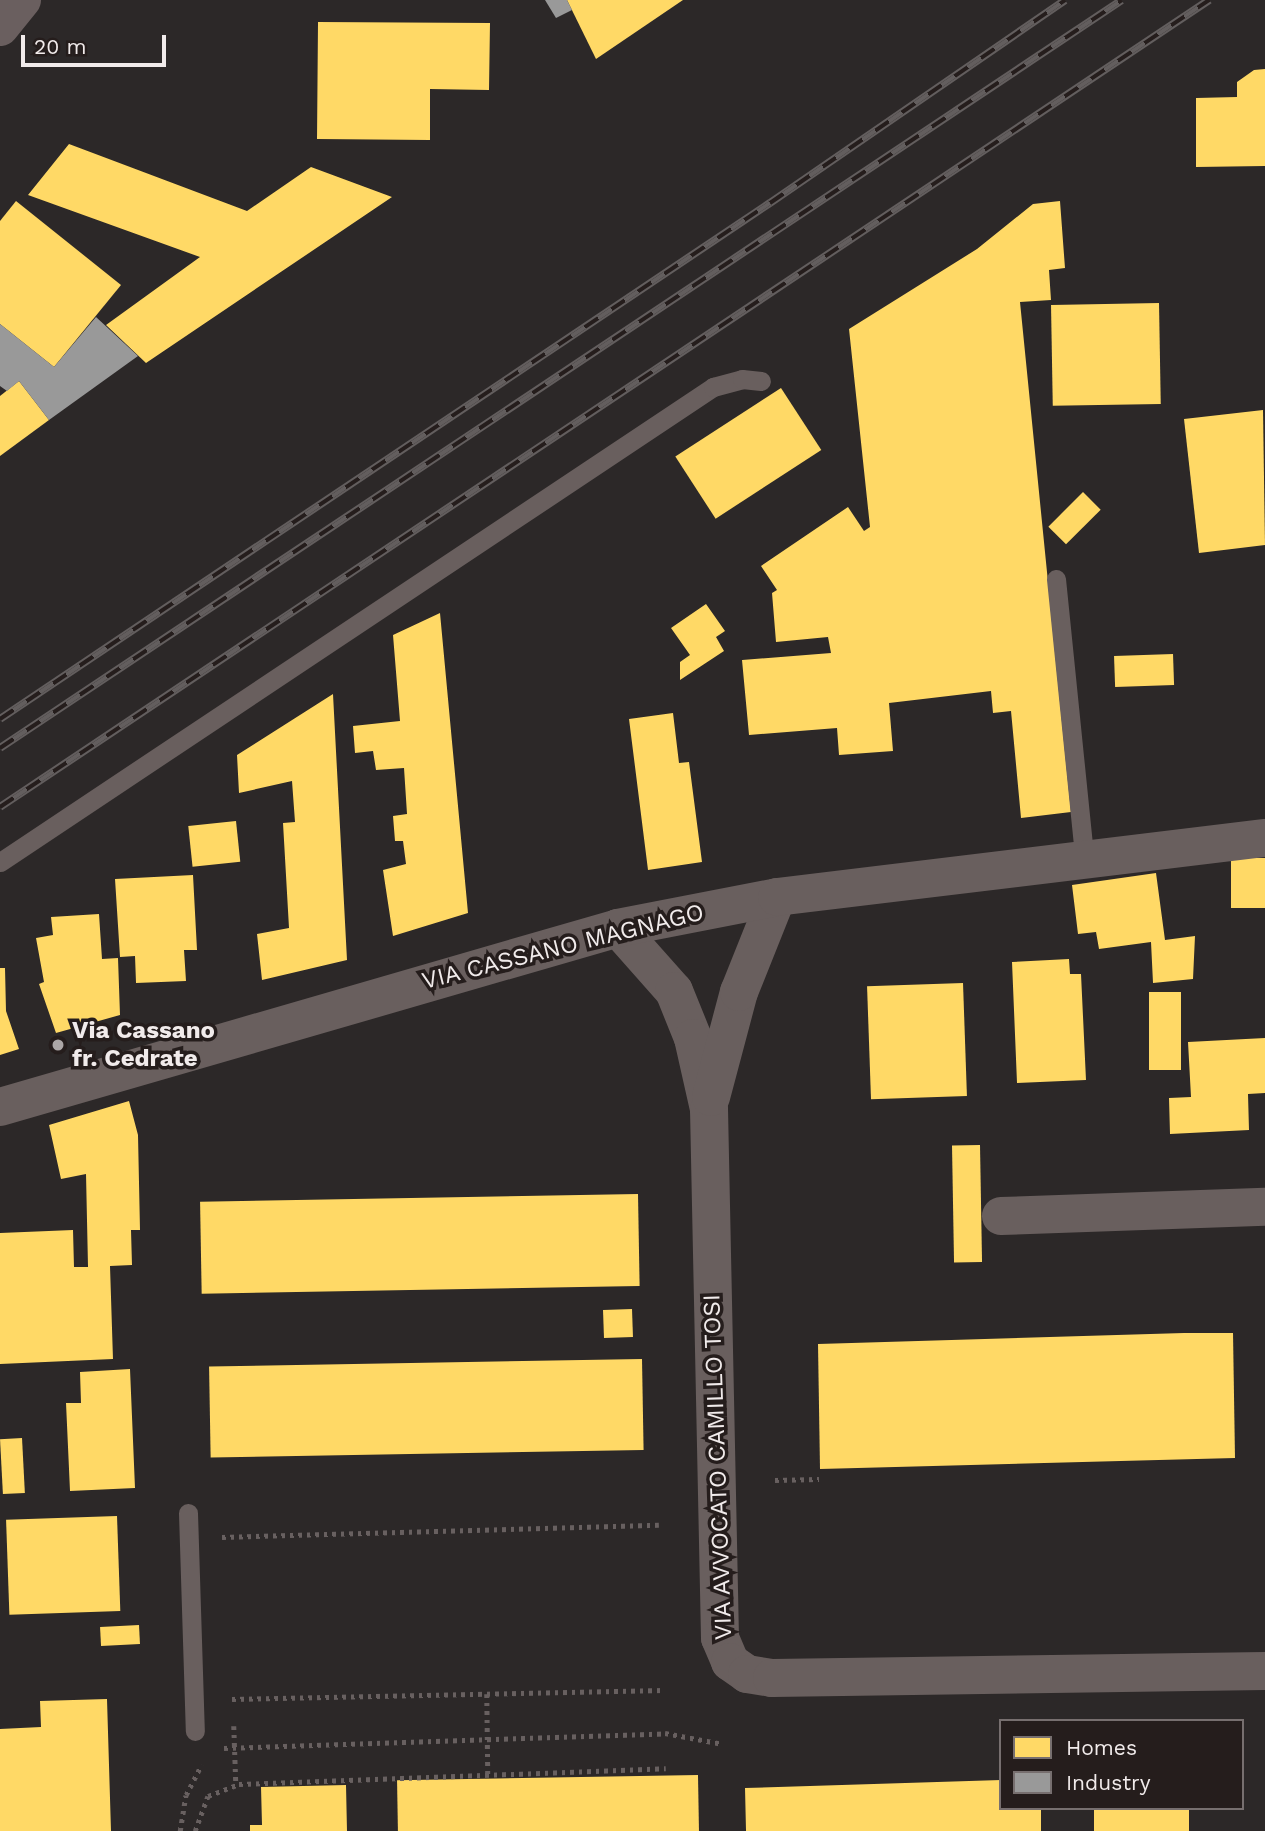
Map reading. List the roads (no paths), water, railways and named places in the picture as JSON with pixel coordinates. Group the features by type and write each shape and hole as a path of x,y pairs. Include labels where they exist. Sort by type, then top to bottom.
{"main road":[{"path":"0,27 22,0"}],"street":[{"name":"VIA CASSANO MAGNAGO","path":"0,1107 618,928 777,897 1084,857 1265,838"},
{"name":"VIA AVVOCATO CAMILLO TOSI","path":"709,1109 727,1028 777,897"},
{"name":"VIA AVVOCATO CAMILLO TOSI","path":"618,928 674,991 692,1038 709,1109 720,1638 730,1662 747,1674 772,1678 1265,1671"},
{"path":"1001,1216 1265,1207"}],"lane":[{"path":"0,862 693,400 727,382 761,382"},
{"path":"1056,579 1084,857"},
{"path":"188,1513 195,1731"}],"railway":[{"path":"0,719 770,203 1065,0"},
{"path":"0,748 1122,0"},
{"path":"0,807 1209,0"}],"place":[{"name":"Via Cassano fr. Cedrate","path":"58,1045"}]}
